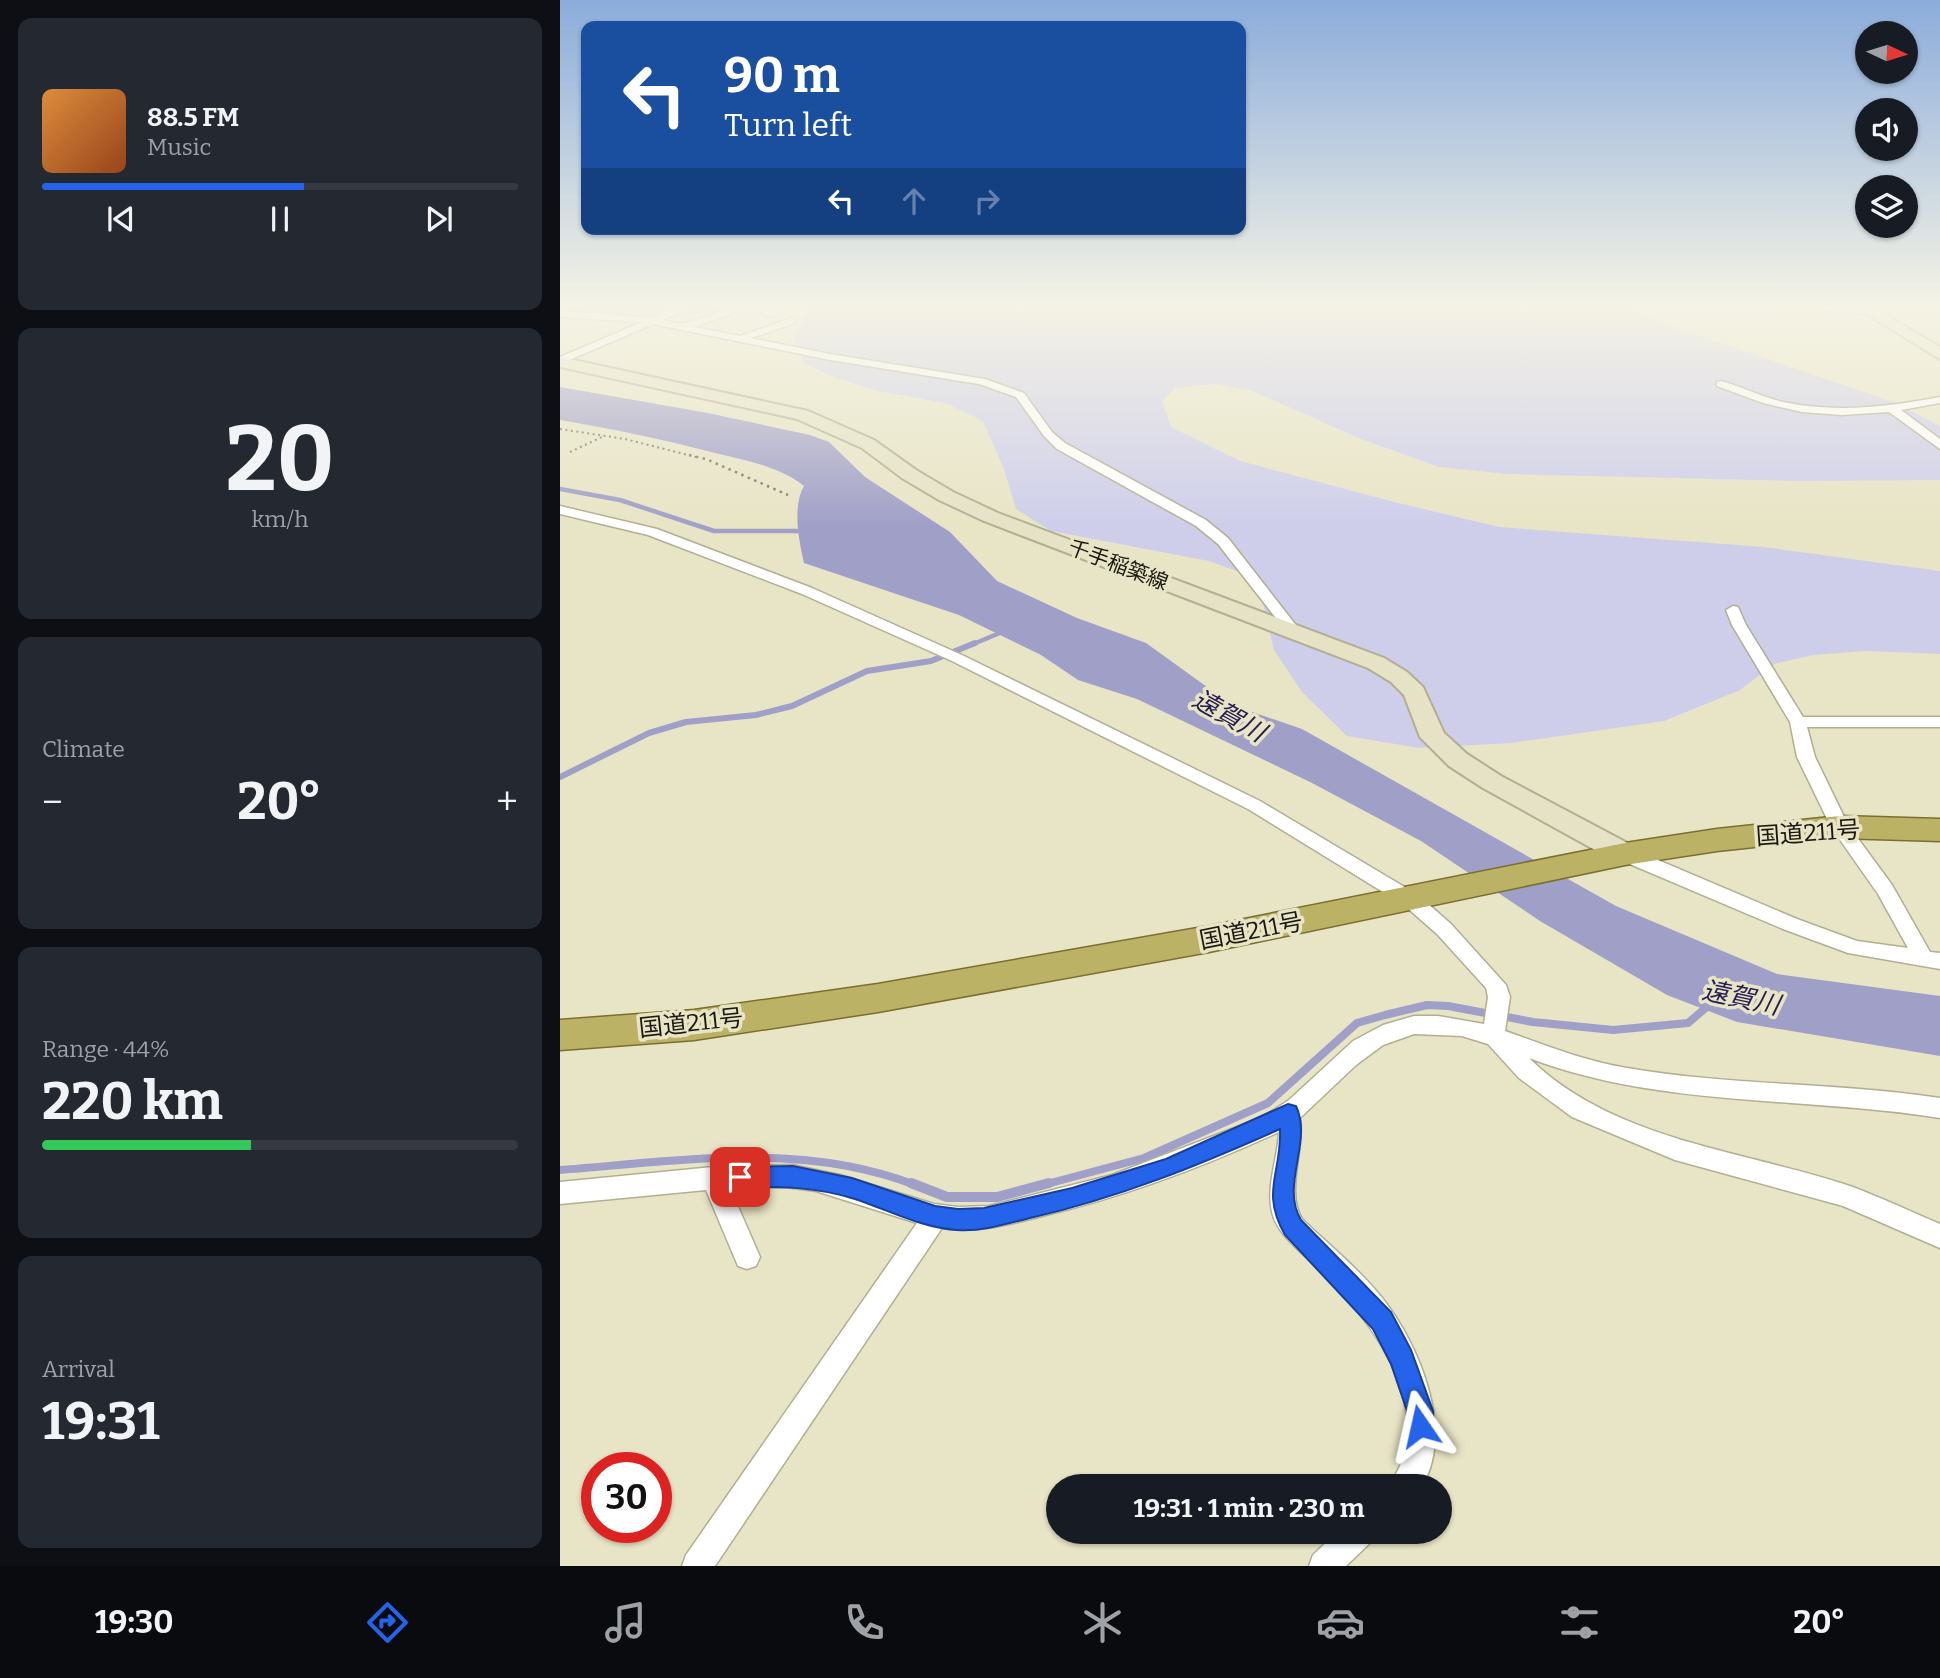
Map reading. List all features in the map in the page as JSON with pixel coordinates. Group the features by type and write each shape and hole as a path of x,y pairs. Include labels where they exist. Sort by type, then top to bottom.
{"highway":[{"name":"国道211号","path":"560,1035 694,1025 878,998 1209,939 1586,861 1717,840 1840,827 1940,830"}],"main road":[{"name":"千手稲築線","path":"644,380 815,419 868,444 918,480 991,517 1376,663 1399,677 1415,692 1433,737 1458,760 1492,782 1625,854"}],"street":[{"path":"977,380 1004,387 1020,395 1048,434 1061,446 1201,523 1223,541 1295,633"},
{"path":"1721,384 1797,408 1892,409 1940,400"},
{"path":"1892,409 1940,444"},
{"path":"560,510 652,532 727,559 957,658 1254,805 1422,897 1444,929 1496,985 1499,997 1493,1037"},
{"path":"1733,610 1739,625 1798,722 1806,757 1840,827 1932,960"},
{"path":"1798,722 1940,722"},
{"path":"1625,854 1855,948 1932,960"},
{"path":"560,1193 713,1178 793,1176 852,1188 935,1217 958,1220 984,1218 1072,1198 1170,1167 1282,1118 1370,1042 1392,1030 1446,1025 1493,1037 1581,1068 1675,1086 1887,1097 1940,1108"},
{"path":"1493,1037 1527,1071 1580,1110 1675,1149 1846,1196 1940,1236"},
{"path":"1288,1113 1291,1134 1283,1192 1284,1212 1293,1227 1382,1320 1402,1359 1420,1411 1421,1441 1413,1474"},
{"path":"713,1178 747,1257"},
{"path":"697,1566 935,1217"},
{"path":"1324,1566 1347,1544"}],"path":[{"path":"560,429 625,439 706,459 788,495"},
{"path":"570,452 606,435"}],"shaded area":[{"path":"843,380 1829,380 1896,403 1940,426 1940,480 1799,481 1507,474 1439,467 1361,439 1250,390 1216,384 1175,388 1162,401 1171,427 1240,461 1499,527 1764,547 1940,571 1940,654 1865,651 1813,655 1774,664 1740,690 1664,721 1511,743 1419,748 1347,736 1302,692 1274,650 1262,599 1242,573 1209,561 1051,531 1016,509 1004,469 983,421 945,403 873,390"}],"water":[{"name":"遠賀川","path":"560,387 708,413 810,435 829,442 865,477 950,532 997,581 1077,618 1146,643 1232,705 1302,729 1616,906 1777,974 1940,996 1940,1056 1737,1022 1667,995 1540,921 1421,841 1312,783 1137,699 1078,680 1041,655 959,615 804,563 797,513 804,486 795,479 775,469 741,459 640,435 560,420"}],"waterway":[{"path":"560,489 620,500 714,531 807,531"},
{"path":"971,645 1002,632"},
{"path":"560,777 649,733 686,722 756,715 792,706 867,671 931,661 975,643"},
{"name":"遠賀川","path":"1043,1185 1144,1158 1268,1103 1357,1023 1385,1015 1427,1005 1448,1006 1533,1022 1613,1030 1688,1023 1708,1006"},
{"path":"560,1170 695,1159 784,1159 872,1171 915,1185"},
{"path":"911,1183 947,1197 997,1197 1049,1183"}],"route":[{"path":"740,1177 793,1176 852,1188 935,1217 958,1220 984,1218 1072,1198 1170,1167 1288,1113 1291,1134 1283,1192 1284,1212 1293,1227 1382,1320 1402,1359 1420,1411 1420,1426"}]}
